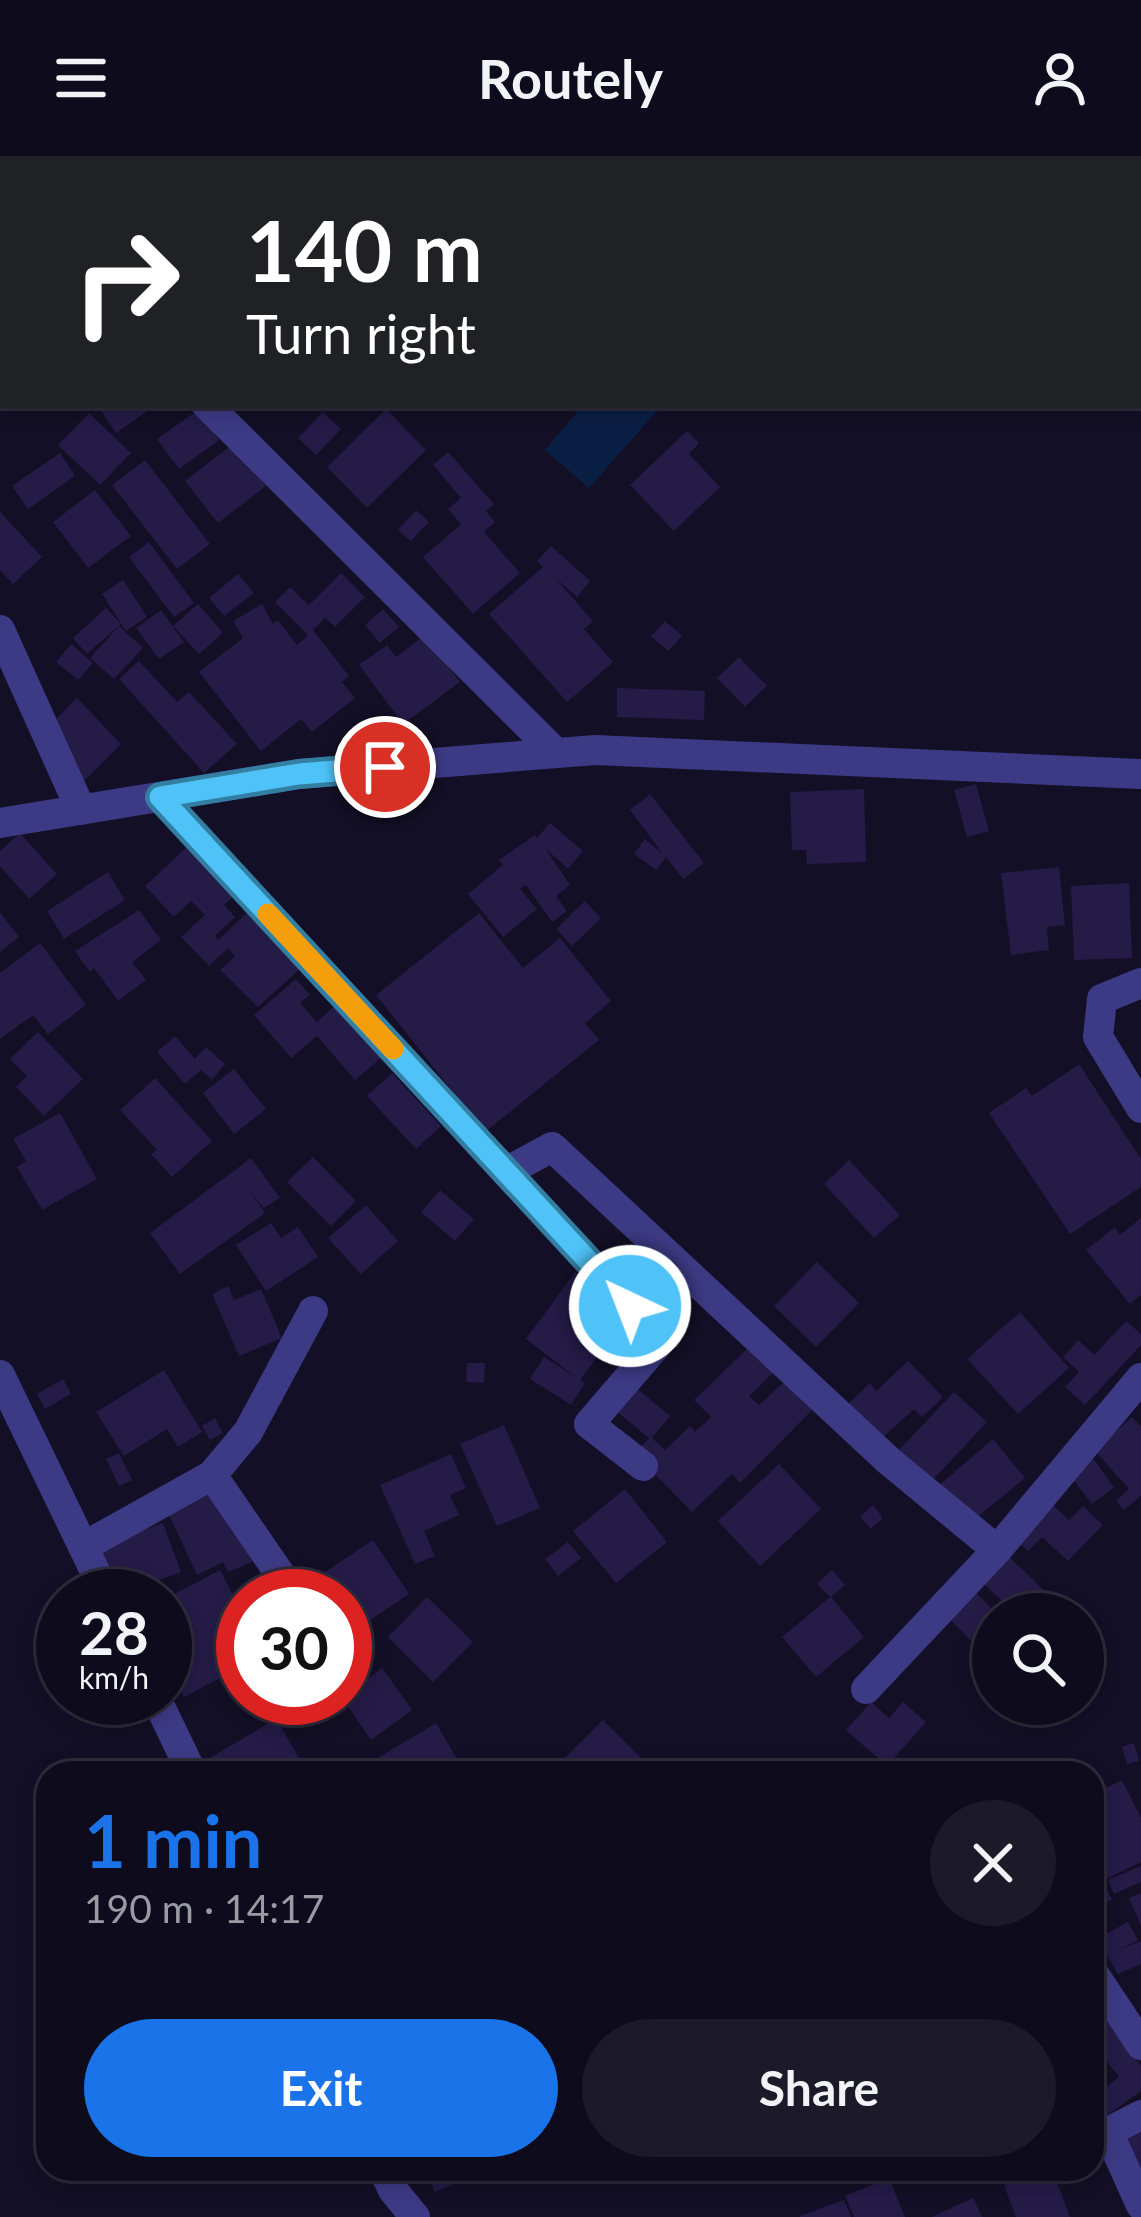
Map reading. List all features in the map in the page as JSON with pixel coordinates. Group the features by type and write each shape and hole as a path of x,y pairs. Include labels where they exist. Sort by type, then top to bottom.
{"street":[{"path":"210,408 556,753"},
{"path":"0,630 81,810"},
{"path":"0,823 299,774 617,750 1141,774"},
{"path":"160,797 661,1340 589,1424 643,1466"},
{"path":"1141,983 1102,999 1098,1037 1141,1108"},
{"path":"506,1172 552,1147 889,1461 997,1550"},
{"path":"83,1547 212,1474 248,1432 314,1311"},
{"path":"0,1375 94,1569"},
{"path":"866,1689 997,1550 1141,1378"},
{"path":"212,1474 277,1569"},
{"path":"169,1725 186,1761"},
{"path":"1104,1989 1141,2045"},
{"path":"1141,2115 1108,2132 1141,2205"},
{"path":"389,2181 415,2217"}],"water":[{"path":"580,408 659,408 589,488 545,450"}],"building":[{"path":"99,408 150,409 116,433"},
{"path":"386,409 426,450 367,508 327,467"},
{"path":"198,410 219,440 179,469 157,439"},
{"path":"323,412 341,429 316,455 298,438"},
{"path":"89,413 131,453 100,485 58,445"},
{"path":"687,431 699,443 689,454 720,487 674,531 630,485"},
{"path":"233,444 266,486 218,523 185,481"},
{"path":"448,452 494,504 486,511 495,522 484,532 520,573 473,614 423,557 461,524 448,509 461,498 433,465"},
{"path":"60,453 75,476 28,509 12,486"},
{"path":"145,460 210,544 177,569 112,485"},
{"path":"95,490 131,536 88,568 53,522"},
{"path":"416,510 429,522 411,541 398,530"},
{"path":"0,512 42,557 13,584 0,570"},
{"path":"149,542 194,603 174,617 129,557"},
{"path":"551,546 590,581 577,597 555,578 593,621 584,629 613,662 567,702 489,614 543,567 537,561"},
{"path":"341,573 365,597 335,627 325,618 313,630 349,676 342,682 355,698 312,732 301,719 261,751 199,672 243,638 233,621 262,604 273,624 278,620 297,645 308,635 275,602 290,587 309,605"},
{"path":"238,574 254,593 224,616 209,598"},
{"path":"123,580 147,617 126,631 102,594"},
{"path":"198,604 223,633 199,654 173,626"},
{"path":"106,608 121,624 87,654 73,638"},
{"path":"383,609 399,627 380,643 365,625"},
{"path":"161,610 184,642 159,659 136,628"},
{"path":"665,621 682,636 668,651 651,636"},
{"path":"119,626 143,648 114,679 90,658"},
{"path":"425,635 460,682 403,724 359,665 387,645 396,657"},
{"path":"71,644 93,663 78,680 56,662"},
{"path":"739,657 767,686 745,707 717,678"},
{"path":"139,661 177,702 189,692 237,744 204,773 119,679"},
{"path":"617,688 705,691 704,720 617,717"},
{"path":"77,698 121,744 84,781 39,736"},
{"path":"976,784 989,831 967,837 954,790"},
{"path":"864,789 866,862 807,864 806,850 792,850 790,792"},
{"path":"650,794 704,863 683,879 666,857 656,870 634,854 645,839 663,854 630,810"},
{"path":"550,823 583,851 568,869 545,848 570,885 556,896 567,911 552,922 526,885 520,889 537,909 503,937 468,894 503,865 499,860 537,838"},
{"path":"20,833 57,874 29,899 0,866 0,851"},
{"path":"190,844 236,894 224,905 235,917 215,936 218,940 249,911 302,967 258,1007 220,970 235,956 228,948 209,966 181,937 205,915 191,901 174,917 145,886"},
{"path":"1059,867 1065,925 1047,927 1049,950 1011,955 1001,873"},
{"path":"108,872 125,900 64,939 47,911"},
{"path":"1129,883 1132,958 1074,960 1071,886"},
{"path":"585,901 601,918 572,946 556,929"},
{"path":"139,910 161,940 132,962 146,980 118,1001 75,951"},
{"path":"0,912 19,937 0,952"},
{"path":"479,913 523,968 560,938 611,1001 585,1023 599,1040 485,1132 376,995"},
{"path":"40,943 86,1005 48,1034 33,1015 0,1039 0,973"},
{"path":"296,979 310,995 300,1003 317,1022 335,1005 381,1058 355,1080 317,1036 291,1058 254,1015"},
{"path":"38,1032 83,1079 44,1116 16,1087 27,1076 10,1059"},
{"path":"175,1036 195,1059 206,1047 225,1064 212,1080 201,1070 185,1084 157,1052"},
{"path":"1079,1064 1141,1159 1141,1187 1070,1234 989,1113 1026,1088 1032,1096"},
{"path":"234,1069 266,1109 234,1134 203,1093"},
{"path":"392,1073 441,1126 416,1149 367,1096"},
{"path":"155,1078 212,1141 172,1177 151,1154 157,1150 120,1110"},
{"path":"60,1113 97,1179 42,1210 17,1167 26,1161 13,1139"},
{"path":"313,1157 356,1201 331,1226 287,1182"},
{"path":"251,1158 280,1198 264,1208 251,1193 265,1213 180,1274 150,1233"},
{"path":"849,1160 900,1215 874,1238 824,1184"},
{"path":"440,1190 474,1219 455,1241 421,1212"},
{"path":"366,1205 398,1241 361,1274 328,1238"},
{"path":"1141,1218 1141,1295 1130,1304 1086,1250 1115,1227 1120,1235"},
{"path":"271,1223 281,1238 298,1227 318,1257 266,1291 236,1245"},
{"path":"817,1262 859,1303 816,1347 774,1306"},
{"path":"575,1272 630,1313 580,1380 585,1383 571,1405 530,1379 544,1357 576,1377 526,1339"},
{"path":"228,1286 234,1300 261,1289 282,1338 239,1356 212,1294"},
{"path":"1020,1312 1069,1368 1018,1414 967,1359"},
{"path":"1126,1321 1141,1334 1141,1345 1085,1405 1065,1387 1079,1372 1063,1357 1078,1340 1094,1355"},
{"path":"750,1346 775,1371 749,1396 759,1405 785,1381 813,1409 740,1483 732,1474 692,1512 647,1466 640,1448 649,1438 610,1406 629,1382 670,1416 652,1438 665,1450 690,1426 695,1432 711,1417 694,1400"},
{"path":"908,1361 943,1397 922,1417 914,1409 881,1439 848,1404 870,1383 876,1391"},
{"path":"467,1363 485,1363 484,1383 466,1382"},
{"path":"164,1370 202,1432 178,1447 167,1429 124,1456 96,1412"},
{"path":"63,1379 71,1394 45,1409 37,1394"},
{"path":"954,1392 987,1422 929,1484 896,1453"},
{"path":"1132,1417 1141,1427 1141,1496 1124,1510 1116,1501 1129,1489 1094,1450"},
{"path":"215,1418 223,1433 210,1440 202,1426"},
{"path":"504,1425 540,1508 497,1526 460,1444"},
{"path":"993,1439 1025,1478 969,1524 937,1487"},
{"path":"119,1453 132,1480 119,1486 106,1459"},
{"path":"451,1454 466,1488 450,1495 459,1515 424,1531 435,1556 415,1564 380,1485"},
{"path":"1092,1457 1114,1488 1092,1504 1069,1474"},
{"path":"779,1464 821,1509 760,1566 718,1521"},
{"path":"214,1481 252,1562 226,1569 223,1562 197,1575 164,1504"},
{"path":"625,1489 667,1542 616,1583 573,1531"},
{"path":"1051,1503 1069,1520 1083,1506 1103,1525 1068,1561 1042,1537 1028,1551 1016,1540"},
{"path":"873,1505 883,1518 871,1529 860,1517"},
{"path":"163,1523 180,1569 104,1569 96,1548"},
{"path":"373,1540 409,1594 372,1619 372,1569 330,1569"},
{"path":"568,1542 581,1558 558,1576 545,1559"},
{"path":"1007,1555 1045,1591 993,1593 982,1582"},
{"path":"832,1570 845,1585 831,1597 864,1637 816,1677 782,1637 830,1597 817,1584"},
{"path":"216,1572 216,1680 192,1693 192,1585"},
{"path":"972,1593 972,1642 948,1617"},
{"path":"427,1597 473,1642 433,1682 388,1637"},
{"path":"382,1668 412,1710 371,1740 361,1725 372,1725 372,1676"},
{"path":"871,1702 889,1718 903,1702 926,1722 891,1761 881,1761 846,1730"},
{"path":"603,1720 641,1758 638,1761 562,1761"},
{"path":"436,1723 458,1761 380,1761"},
{"path":"266,1725 280,1725 301,1761 205,1761"},
{"path":"1134,1743 1139,1761 1127,1764 1122,1747"},
{"path":"1122,1780 1141,1818 1141,1862 1104,1880 1104,1789"},
{"path":"1141,1866 1141,1882 1114,1894 1108,1880"},
{"path":"1141,1893 1141,1926 1129,1898"},
{"path":"1128,1922 1138,1940 1120,1949 1141,1941 1141,1964 1118,1974 1104,1951 1104,1935"},
{"path":"1104,2011 1141,2066 1141,2091 1104,2118 1104,2089 1119,2077 1104,2057"},
{"path":"1141,2120 1141,2188 1116,2131"},
{"path":"430,2181 459,2181 435,2192"},
{"path":"890,2181 905,2217 854,2217 845,2196"},
{"path":"1056,2181 1070,2217 1016,2217 1004,2185"},
{"path":"973,2198 982,2217 932,2217"},
{"path":"844,2200 851,2217 800,2217 800,2216"}],"slow traffic":[{"path":"268,914 393,1049"}],"route":[{"path":"385,767 299,774 160,797 630,1306"}]}
